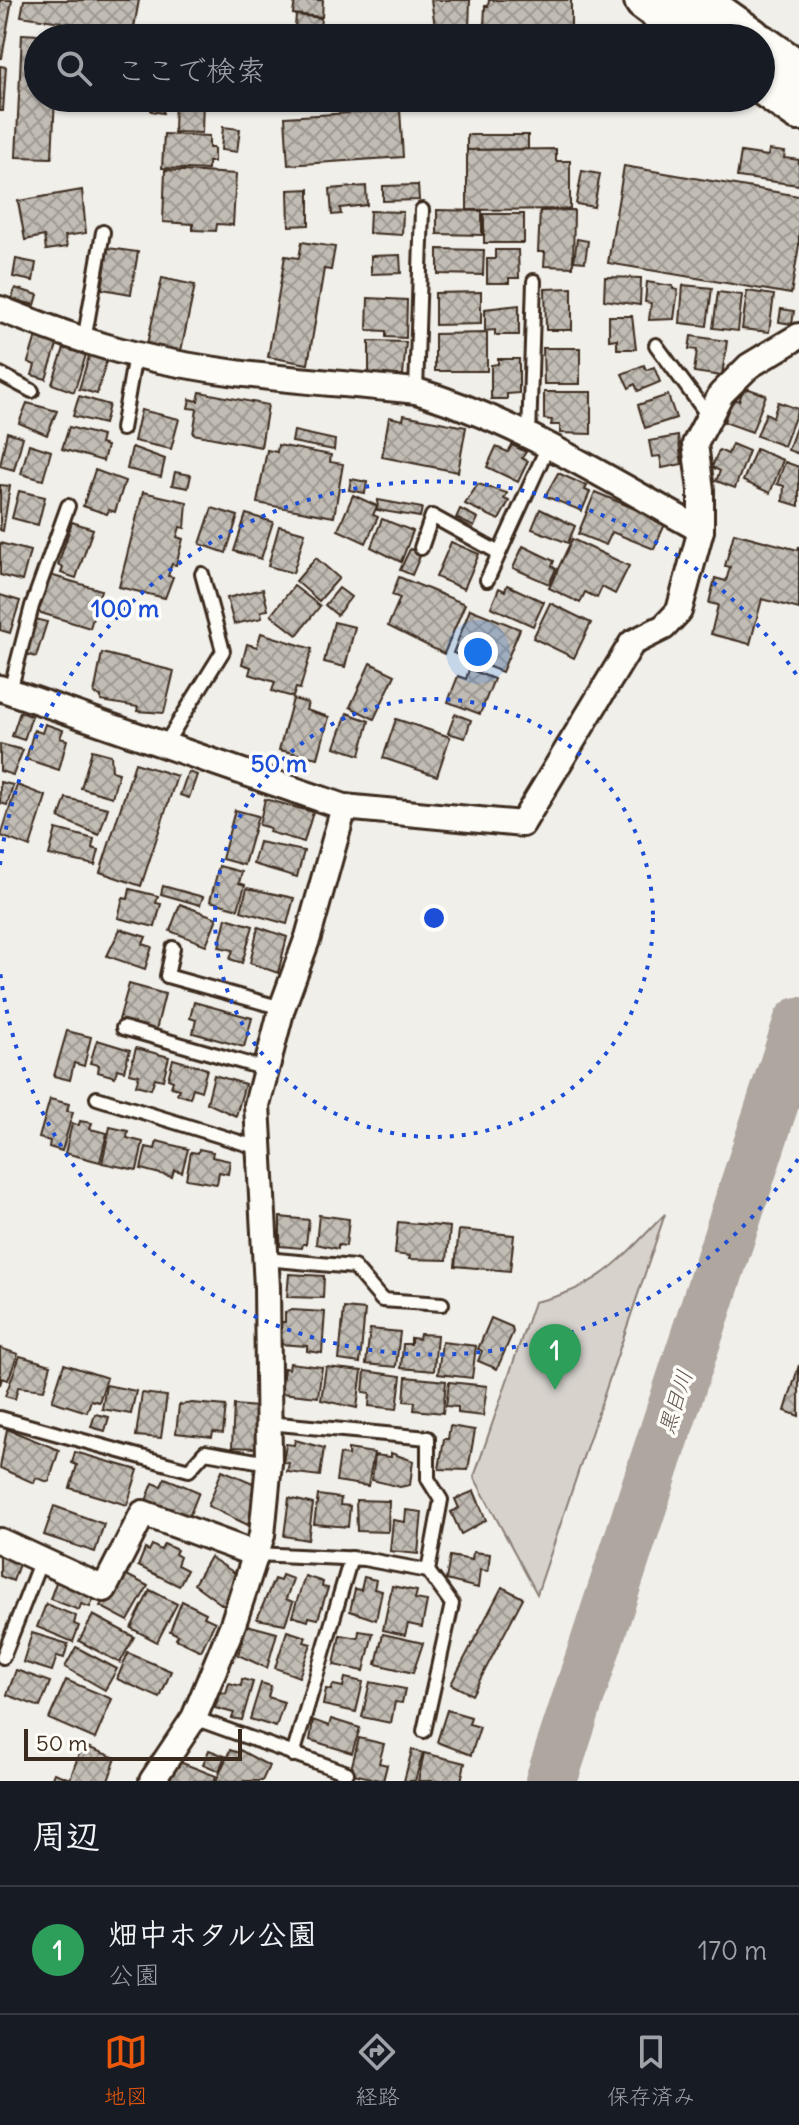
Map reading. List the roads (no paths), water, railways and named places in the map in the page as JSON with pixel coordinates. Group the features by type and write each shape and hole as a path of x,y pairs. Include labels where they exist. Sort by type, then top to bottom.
{"highway":[{"path":"645,0 678,24"},
{"path":"697,0 731,24"},
{"path":"775,55 799,72"},
{"path":"775,93 799,110"}],"street":[{"path":"0,309 84,341 135,355 216,369 416,391 478,411 701,530"},
{"path":"5,690 166,743 344,807 522,824 632,643 664,627 679,611 701,530 701,490 695,444 721,394 749,366 799,336"},
{"path":"152,1781 194,1718 233,1624 262,1535 269,1463 265,1259 257,1105 282,1008 308,937 344,807"},
{"path":"0,1541 104,1589 143,1513 255,1554"}],"lane":[{"path":"416,391 422,210"},
{"path":"84,341 103,232"},
{"path":"487,580 539,441 534,281"},
{"path":"656,345 709,417"},
{"path":"122,429 135,355"},
{"path":"0,374 32,391"},
{"path":"5,690 68,506"},
{"path":"421,548 432,516 499,553"},
{"path":"166,743 223,651 202,574"},
{"path":"173,948 167,976 282,1008"},
{"path":"123,1028 266,1069"},
{"path":"97,1098 259,1148"},
{"path":"265,1259 354,1267 382,1300 442,1304"},
{"path":"0,1418 189,1470 205,1452 269,1463"},
{"path":"268,1423 428,1438 428,1479 441,1500 428,1571"},
{"path":"255,1554 351,1558 428,1571 452,1604 424,1731"},
{"path":"293,1755 351,1558"},
{"path":"3,1657 41,1560"},
{"path":"194,1718 347,1773"}],"waterway":[{"name":"黒目川","path":"551,1781 799,1023"}],"place":[{"name":"畑中ホタル公園","path":"555,1390"}]}
